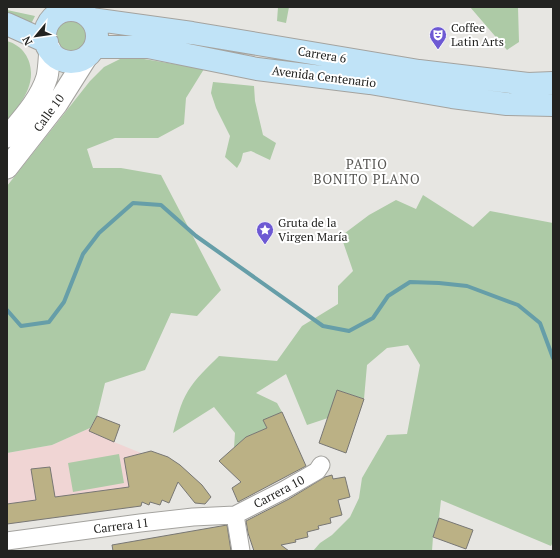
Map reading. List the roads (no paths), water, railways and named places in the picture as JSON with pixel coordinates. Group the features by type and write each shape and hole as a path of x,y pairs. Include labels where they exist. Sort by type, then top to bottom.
{"main road":[{"path":"55,9 78,11 91,19 97,32 92,51 75,61 60,59 54,55 48,45 46,34 47,27 56,15 55,9"},
{"name":"Carrera 6","path":"91,19 146,25 419,71 528,84 553,83"},
{"path":"7,24 48,45"},
{"name":"Avenida Centenario","path":"92,51 148,47 257,69 370,83 452,97 507,104 553,105"}],"street":[{"name":"Calle 10","path":"7,137 32,106 42,89 47,76 48,45"},
{"name":"Calle 10","path":"7,168 57,104 92,51"},
{"name":"Carrera 10","path":"235,515 317,471 321,465"},
{"name":"Carrera 11","path":"7,541 147,522 193,517 235,515"},
{"path":"235,515 240,551"}],"waterway":[{"path":"7,310 21,326 49,322 64,302 83,254 99,233 133,203 161,205 196,236 323,326 349,331 373,318 388,296 410,282 467,286 518,305 540,323 553,358"}],"place":[{"name":"Coffee Latin Arts","path":"438,50"},
{"name":"Gruta de la Virgen María","path":"265,245"}],"district":[{"name":"PATIO BONITO PLANO","path":"367,172"}]}
